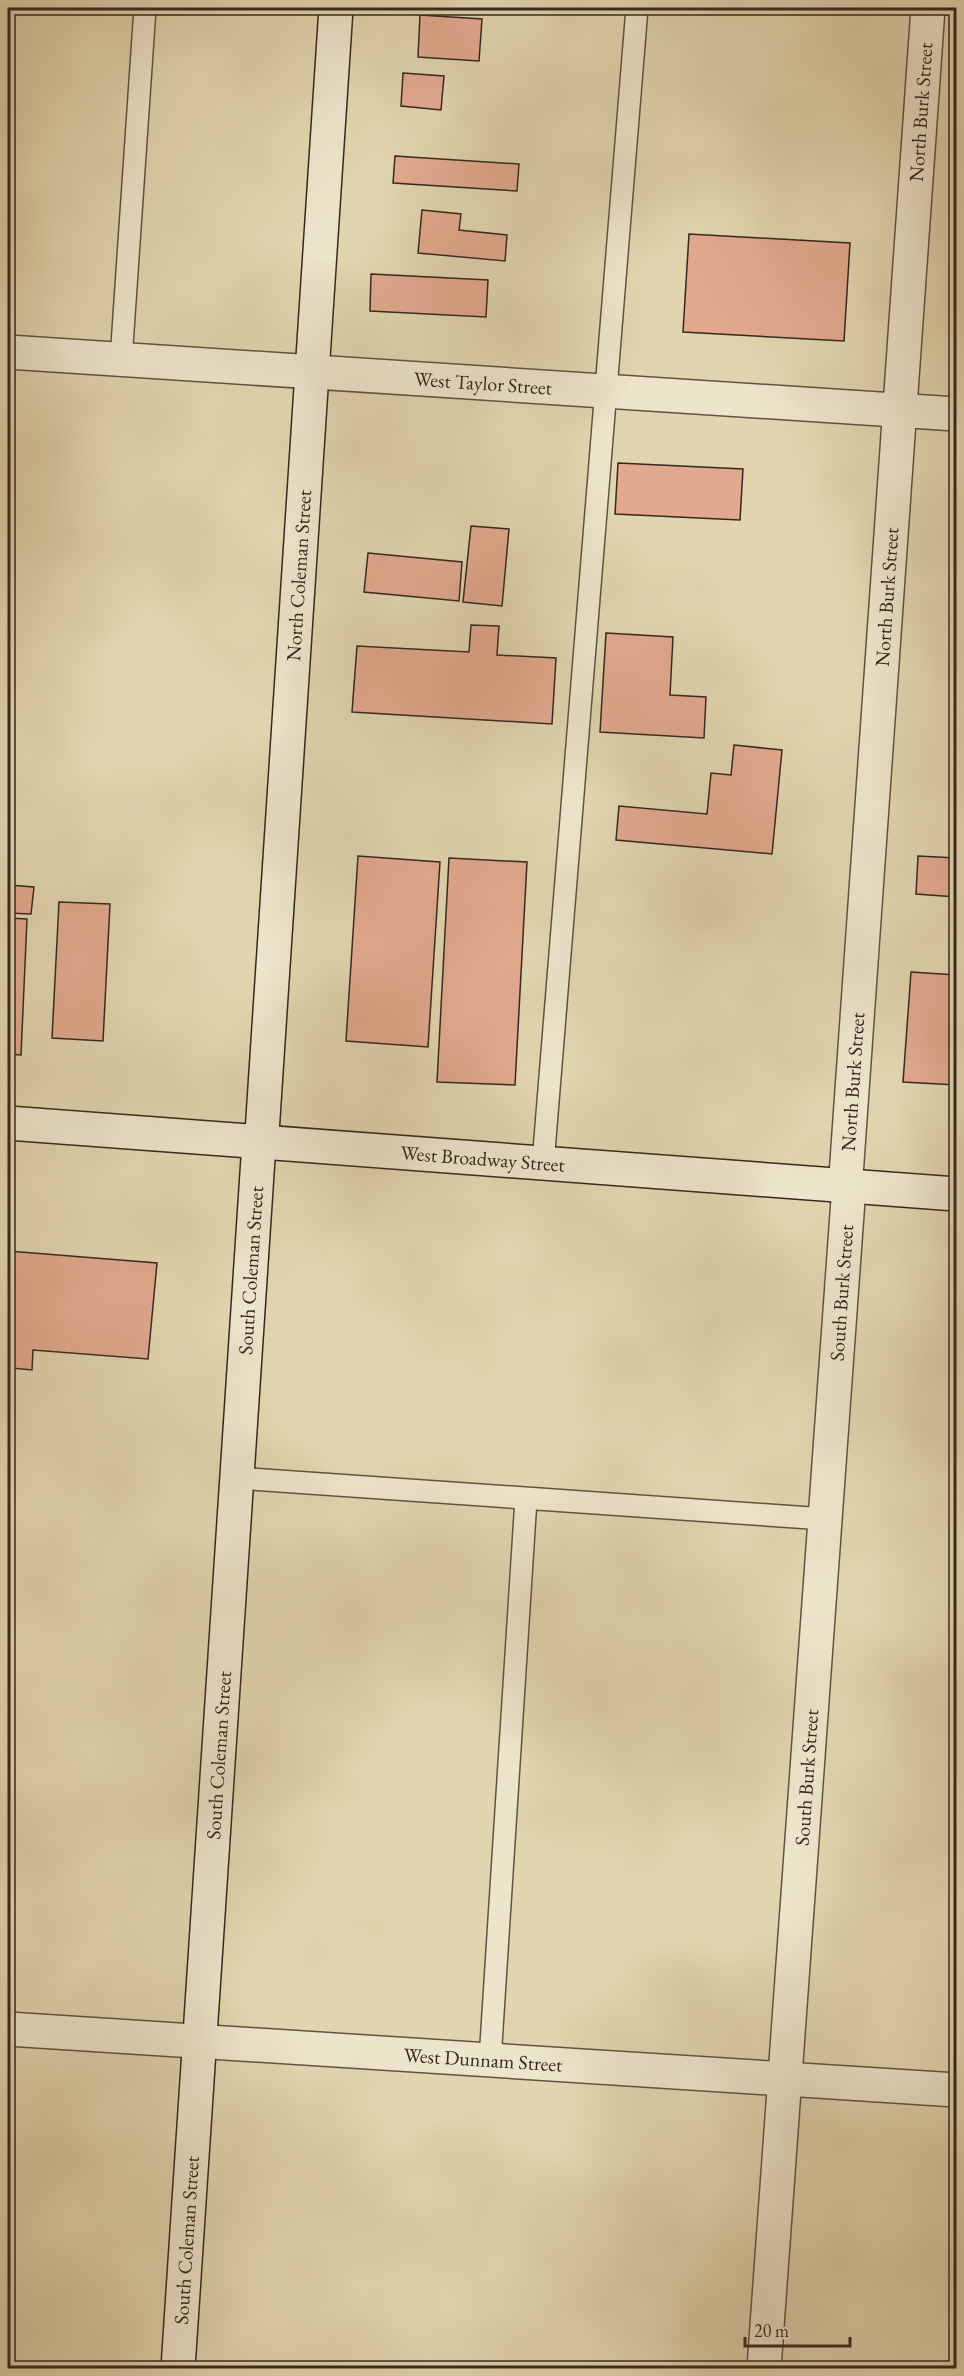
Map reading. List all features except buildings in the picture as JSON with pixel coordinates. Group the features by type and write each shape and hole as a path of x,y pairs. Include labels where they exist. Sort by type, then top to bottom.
{"street":[{"name":"North Coleman Street","path":"259,1143 262,1133 336,8"},
{"name":"North Burk Street","path":"849,1186 846,1176 927,8"},
{"name":"West Taylor Street","path":"8,352 957,414"},
{"name":"West Broadway Street","path":"8,1123 957,1194"},
{"name":"South Coleman Street","path":"178,2368 259,1143"},
{"name":"South Burk Street","path":"764,2368 849,1186"},
{"name":"West Dunnam Street","path":"8,2029 957,2090"}],"lane":[{"path":"121,360 146,8"},
{"path":"543,1164 637,8"},
{"path":"237,1478 825,1520"},
{"path":"490,2060 526,1498"}]}
